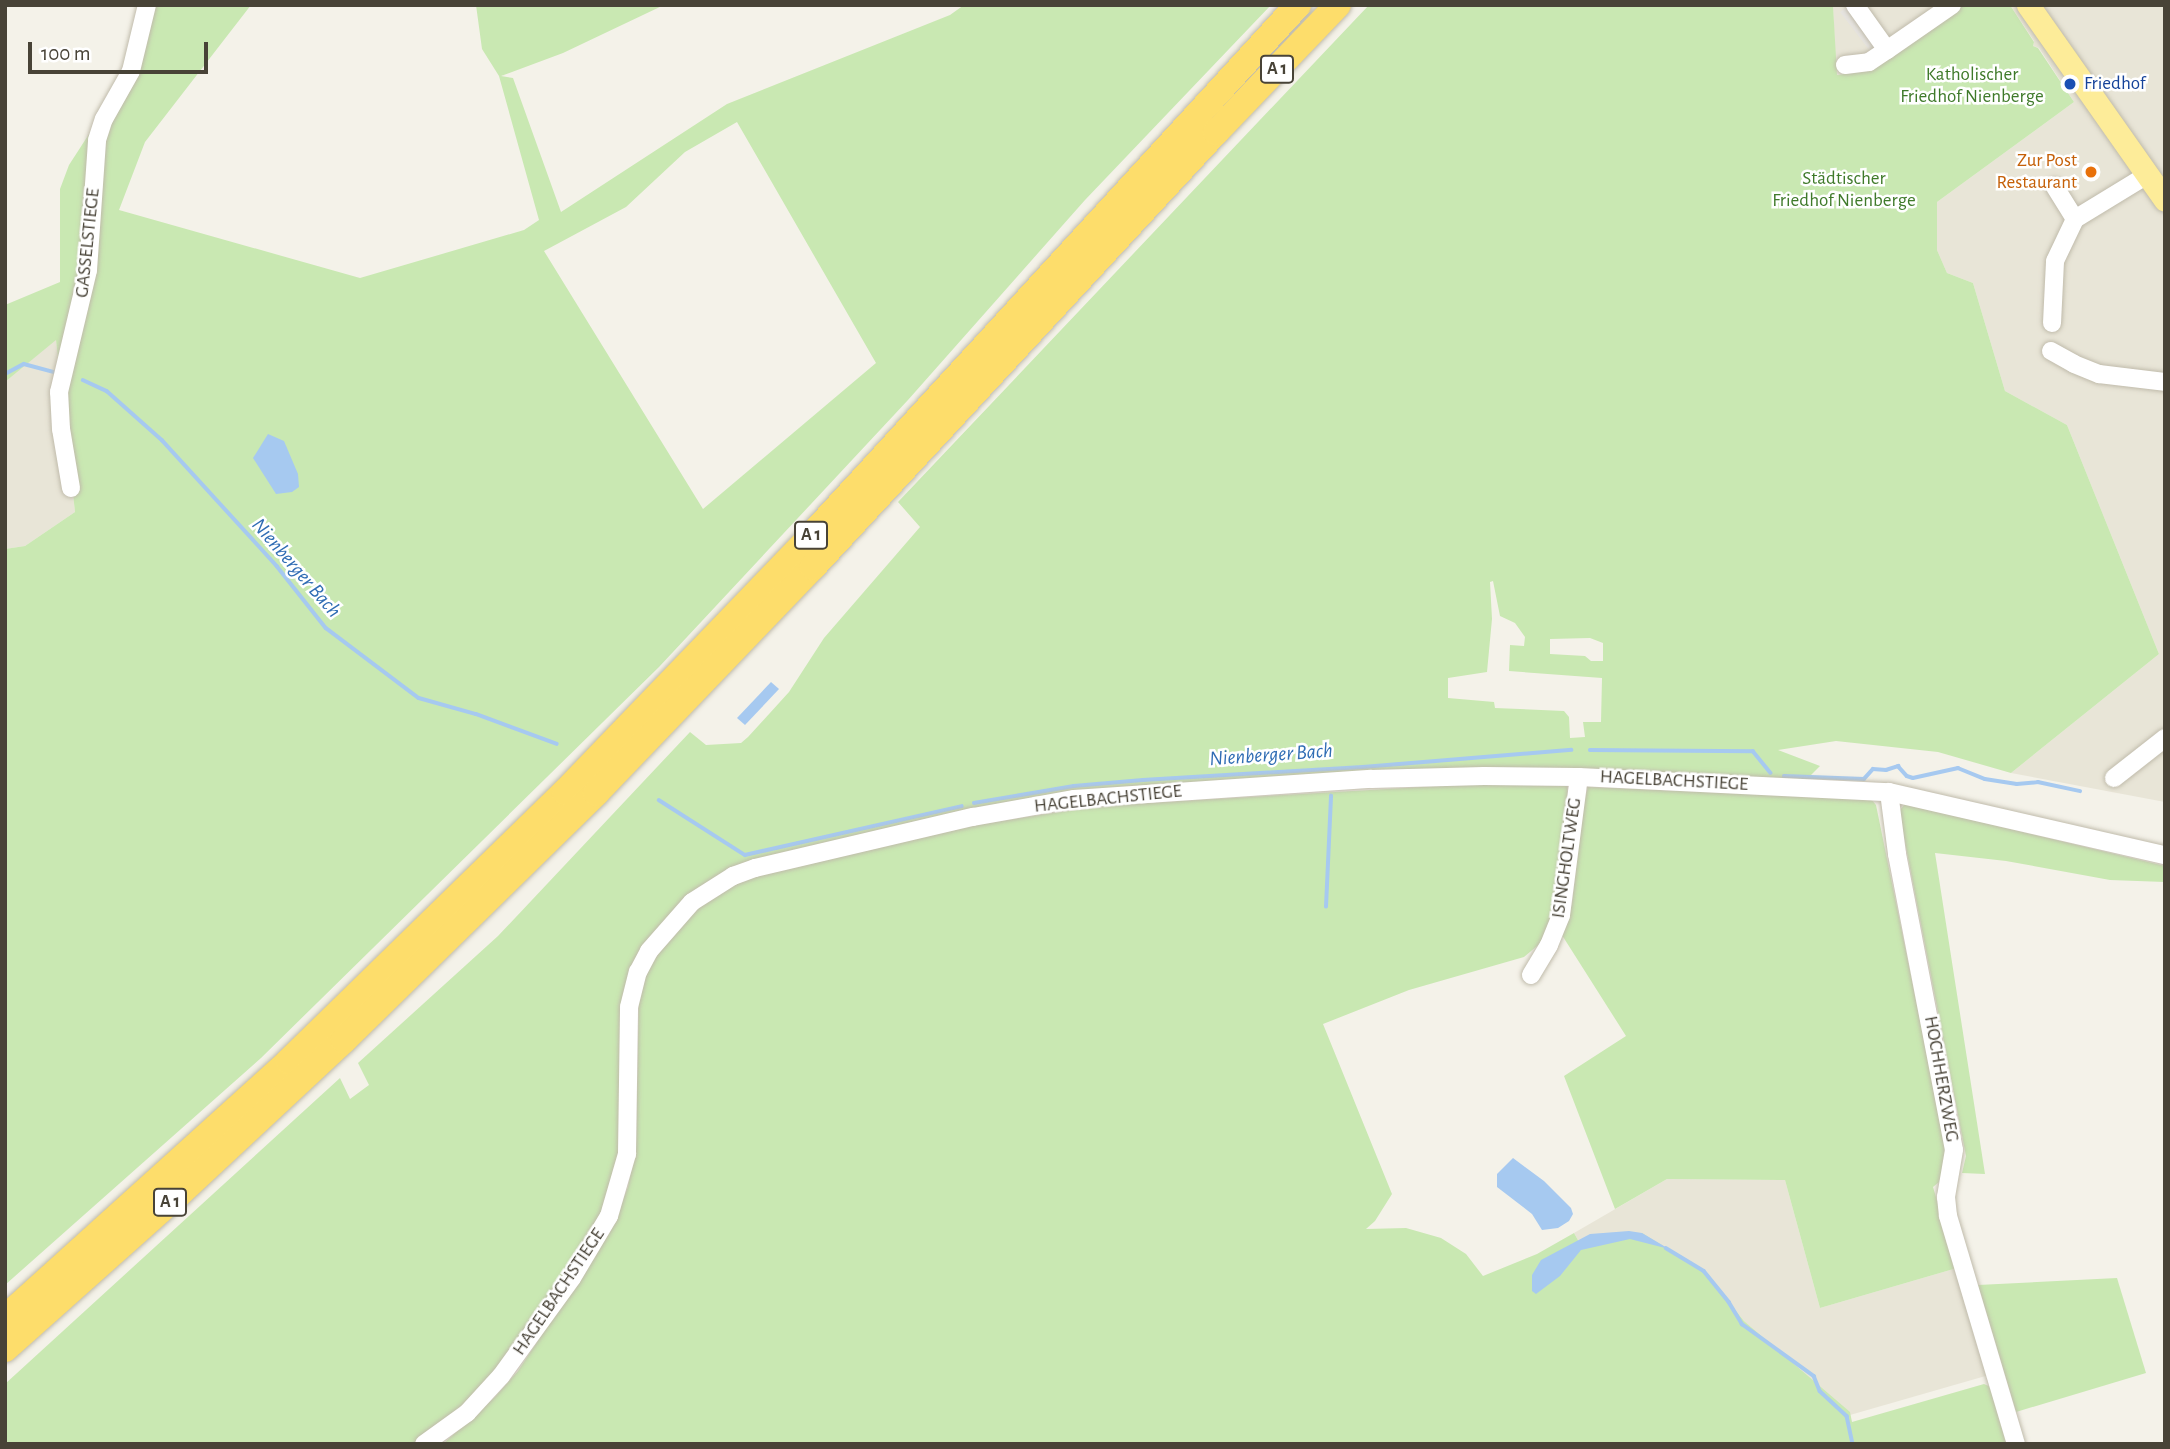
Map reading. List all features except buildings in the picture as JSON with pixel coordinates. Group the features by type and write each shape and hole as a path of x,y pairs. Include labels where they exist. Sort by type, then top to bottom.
{"highway":[{"name":"A 1","path":"5,1349 188,1186 513,843 704,649 1298,5"},
{"name":"A 1","path":"5,1318 334,1034 462,928 692,694 1216,132 1338,5"}],"main road":[{"path":"2028,5 2165,200"}],"street":[{"name":"GASSELSTIEGE","path":"71,488 61,429 59,392 88,270 97,139 104,119 131,71 147,5"},
{"path":"1855,5 1887,50"},
{"path":"1845,65 1869,62 1952,5"},
{"path":"2052,323 2055,261 2075,219 2147,175"},
{"path":"2055,187 2075,219"},
{"path":"2051,351 2074,364 2099,373 2165,382"},
{"path":"2114,778 2165,738"},
{"name":"HAGELBACHSTIEGE","path":"424,1444 467,1413 493,1386 572,1278 609,1216 623,1174 628,1145 628,1021 631,992 638,972 659,936 692,902 709,890 755,868 973,817 1074,799 1371,779 1579,777 1889,792 2165,855"},
{"name":"ISINGHOLTWEG","path":"1531,975 1549,945 1561,915 1579,777"},
{"name":"HOCHHERZWEG","path":"1889,792 1898,854 1953,1140 1955,1158 1946,1197 1948,1216 2016,1444"}],"shaded area":[{"path":"1833,5 1962,5 1865,71 1836,75"},
{"path":"2010,5 2165,5 2165,802 2011,773 2159,654 2067,425 2005,391 1973,283 1947,273 1937,250 1937,202 2074,102 2039,48 2033,46 2034,41"},
{"path":"1847,7 1881,51 1874,56 1840,12"},
{"path":"56,339 75,512 25,546 5,549 5,382"},
{"path":"1667,1179 1785,1180 1820,1308 1957,1268 1989,1375 1850,1415 1744,1321 1704,1271 1579,1242 1574,1233"}],"green space":[{"path":"155,5 251,5 145,142 119,210 360,278 524,230 539,220 499,76 482,49 476,5 664,5 563,53 501,76 513,78 561,212 727,104 950,15 964,5 1271,5 1085,200 908,400 659,667 261,1058 5,1285 5,549 25,546 75,512 56,340 5,382 5,305 60,282 60,189 69,165 91,131","holes":["737,122 876,363 703,509 544,251 626,207 685,152"]},
{"path":"1369,5 1833,5 1837,75 1865,71 1962,5 2010,5 2034,42 2033,46 2038,48 2074,102 1937,202 1937,250 1947,273 1973,283 2005,391 2067,425 2159,654 2011,773 1938,752 1836,741 1778,750 1820,766 1804,782 1679,776 1034,801 709,889 638,972 623,1174 525,1344 424,1444 5,1444 5,1384 340,1078 350,1099 369,1085 358,1063 498,936 690,732 706,745 741,743 748,737 789,692 824,638 920,527 898,502","holes":["1493,581 1500,616 1515,623 1525,637 1524,646 1510,645 1509,671 1602,678 1601,722 1583,722 1585,737 1570,738 1569,717 1564,711 1495,708 1494,702 1448,698 1448,678 1487,672 1492,619 1490,582","1590,638 1603,643 1603,661 1591,661 1585,656 1550,654 1550,639"]},
{"path":"1474,784 1567,786 1569,805 1558,902 1543,941 1524,957 1409,990 1323,1024 1392,1194 1375,1221 1366,1229 1406,1228 1441,1238 1466,1254 1483,1276 1537,1254 1574,1233 1579,1242 1642,1233 1704,1271 1744,1321 1850,1412 1852,1422 1984,1384 1993,1388 2009,1444 443,1444 495,1397 518,1371 610,1232 628,1187 636,1148 639,992 654,953 684,914 739,877 983,824 1059,812 1130,804"},
{"path":"1588,787 1871,799 1876,805 1948,1157 1939,1182 1933,1187 1957,1268 1820,1308 1785,1180 1667,1179 1615,1209 1564,1076 1626,1036 1560,932 1572,904 1583,806"},
{"path":"1905,804 2165,866 2165,882 2110,880 2006,861 1935,853 1985,1174 1962,1173 1966,1156 1899,811"},
{"path":"2117,1278 2146,1373 2016,1412 1978,1285"}],"water":[{"path":"268,434 284,441 298,474 299,487 292,492 276,494 253,458"},
{"path":"771,682 779,689 745,725 737,718"},
{"path":"1513,1158 1544,1181 1571,1208 1573,1214 1569,1221 1558,1228 1542,1230 1532,1214 1497,1187 1497,1174"},
{"path":"1629,1231 1642,1233 1669,1249 1630,1239 1581,1250 1560,1276 1536,1294 1532,1291 1532,1275 1541,1260 1590,1234"}],"waterway":[{"name":"Nienberger Bach","path":"5,374 24,364 53,372"},
{"name":"Nienberger Bach","path":"83,380 107,391 162,440 277,566 326,628 419,698 476,714 557,744"},
{"name":"Nienberger Bach","path":"974,803 1074,786 1571,750"},
{"name":"Nienberger Bach","path":"1590,750 1753,751 1771,773"},
{"name":"Nienberger Bach","path":"1784,776 1864,779 1873,769 1886,770 1898,766 1907,776 1913,778 1958,768 1985,779 2017,784 2038,782 2080,791"},
{"path":"1326,907 1331,796"},
{"name":"Nienberger Bach","path":"659,800 745,855 962,806"},
{"path":"1666,1248 1704,1271 1729,1302 1742,1324 1814,1376 1820,1391 1847,1416 1853,1444"}],"place":[{"name":"Friedhof","path":"2070,84"},
{"name":"Zur Post Restaurant","path":"2091,172"}],"park label":[{"name":"Katholischer Friedhof Nienberge","path":"1972,86"},
{"name":"Städtischer Friedhof Nienberge","path":"1844,190"}]}
